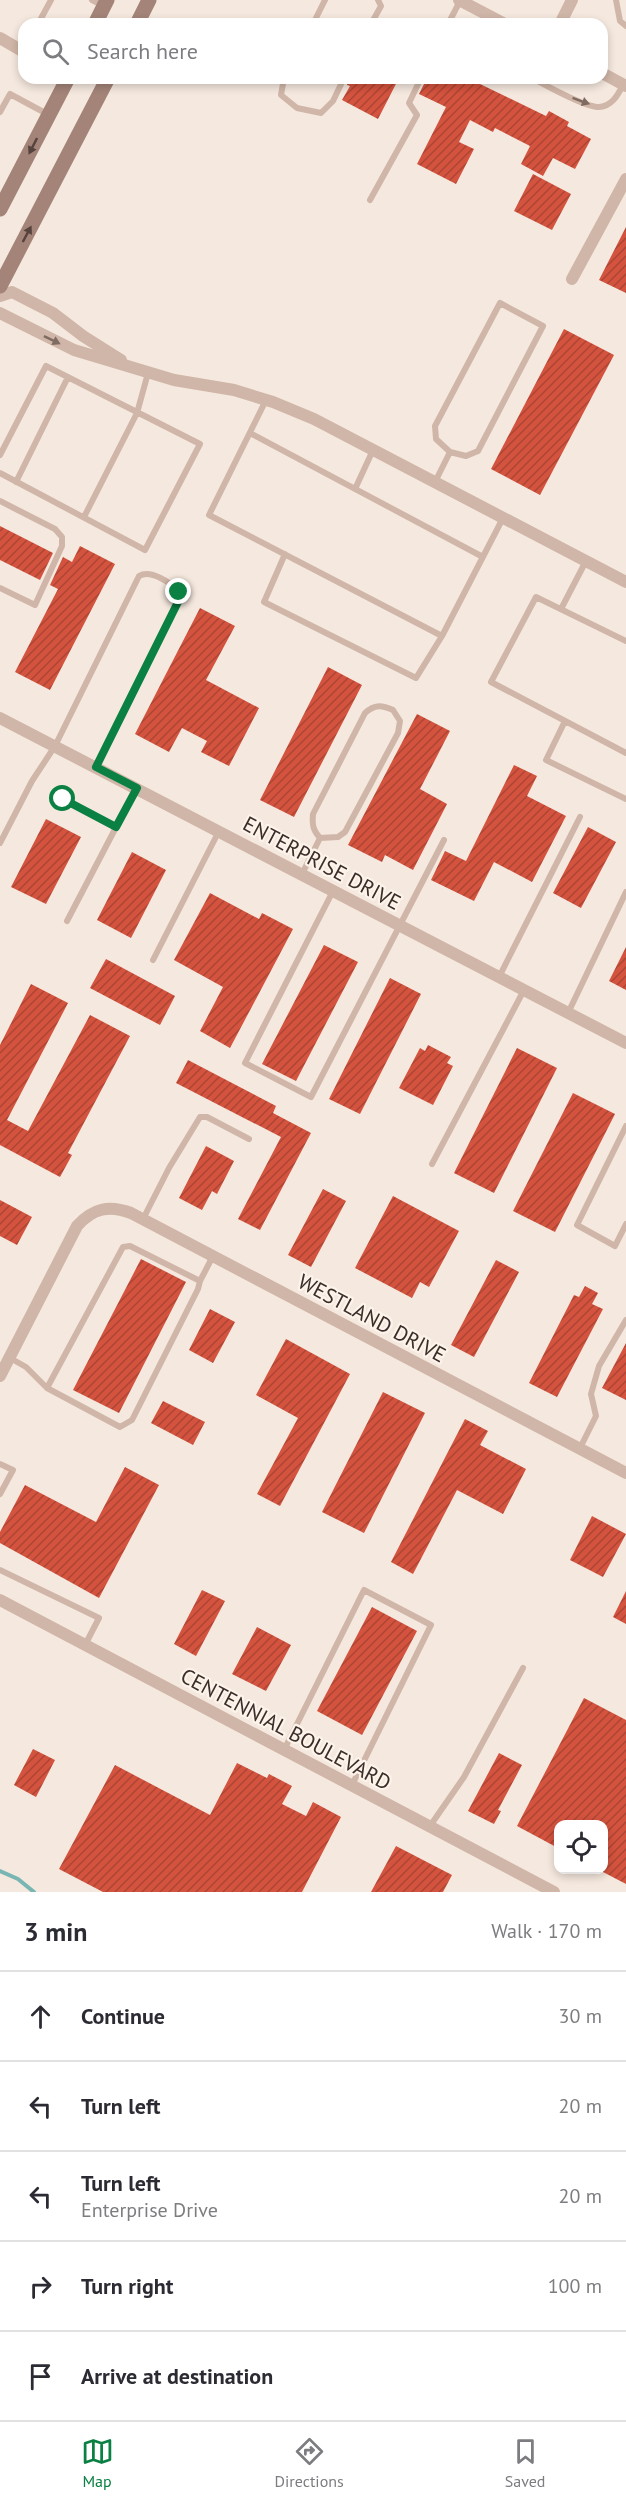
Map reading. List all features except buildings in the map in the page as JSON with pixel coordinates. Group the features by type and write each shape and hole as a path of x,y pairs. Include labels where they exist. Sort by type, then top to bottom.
{"main road":[{"path":"140,18 149,0"},
{"path":"97,18 101,2"},
{"path":"0,209 63,84"},
{"path":"0,286 105,84"}],"street":[{"path":"460,0 494,18"},
{"path":"563,18 572,0"},
{"path":"0,38 18,48"},
{"path":"608,76 625,83"},
{"path":"572,279 626,179"},
{"path":"0,296 12,292 53,313 83,336 135,369"},
{"path":"0,313 74,350 174,380 234,390 267,400 314,419 626,582"},
{"name":"ENTERPRISE DRIVE","path":"0,718 626,1043"},
{"name":"WESTLAND DRIVE","path":"10,1358 77,1226 86,1216 97,1210 119,1209 626,1473"},
{"path":"0,1376 10,1358"},
{"name":"CENTENNIAL BOULEVARD","path":"0,1600 554,1892"}],"lane":[{"path":"41,18 51,0"},
{"path":"317,18 325,0"},
{"path":"374,18 381,6 378,0"},
{"path":"451,18 460,0"},
{"path":"616,0 620,21 626,26"},
{"path":"544,84 598,107 608,104 618,96 625,83"},
{"path":"283,84 281,95 297,108 321,113 333,101 341,84"},
{"path":"370,200 417,115 409,103 418,84"},
{"path":"0,112 10,94 49,115"},
{"path":"500,303 543,326 478,451 466,456 450,452 436,439 435,426 500,303"},
{"path":"0,455 46,366 200,444 146,550 0,473"},
{"path":"84,517 136,413 148,372"},
{"path":"16,482 68,376"},
{"path":"267,400 209,515 442,636"},
{"path":"250,434 483,557"},
{"path":"354,489 373,450"},
{"path":"434,482 450,452"},
{"path":"0,501 54,529 62,537 62,546 35,605 0,588"},
{"path":"285,554 264,602 416,678 442,636 503,518"},
{"path":"561,609 586,561"},
{"path":"0,843 32,781 55,746 139,576 143,573 151,574 173,586 179,592 178,602 96,767"},
{"path":"626,641 536,597 491,682 626,753"},
{"path":"379,705 393,710 400,721 398,733 345,832 330,839 320,838 314,830 313,814 365,713 379,705"},
{"path":"565,721 546,760 626,800"},
{"path":"67,921 137,788"},
{"path":"63,799 116,827"},
{"path":"499,976 580,817"},
{"path":"153,960 219,830"},
{"path":"302,874 320,838"},
{"path":"333,891 245,1063 311,1097 444,840"},
{"path":"568,1013 626,892"},
{"path":"432,1164 524,990"},
{"path":"142,1219 197,1119 207,1117 249,1139"},
{"path":"626,1126 577,1225 615,1246 626,1224"},
{"path":"47,1388 123,1247 130,1246 200,1281"},
{"path":"10,1358 26,1367 47,1388 120,1426 132,1420 213,1256"},
{"path":"580,1449 596,1416 591,1394 599,1366 626,1320"},
{"path":"0,1464 13,1470 0,1494"},
{"path":"0,1570 99,1618 85,1645"},
{"path":"284,1750 364,1590 431,1625 352,1786"},
{"path":"429,1826 450,1800 464,1777 523,1668"}],"waterway":[{"path":"0,1871 18,1879 34,1892"}],"route":[{"path":"63,799 116,827 137,788 96,767 178,602 179,592"}]}
